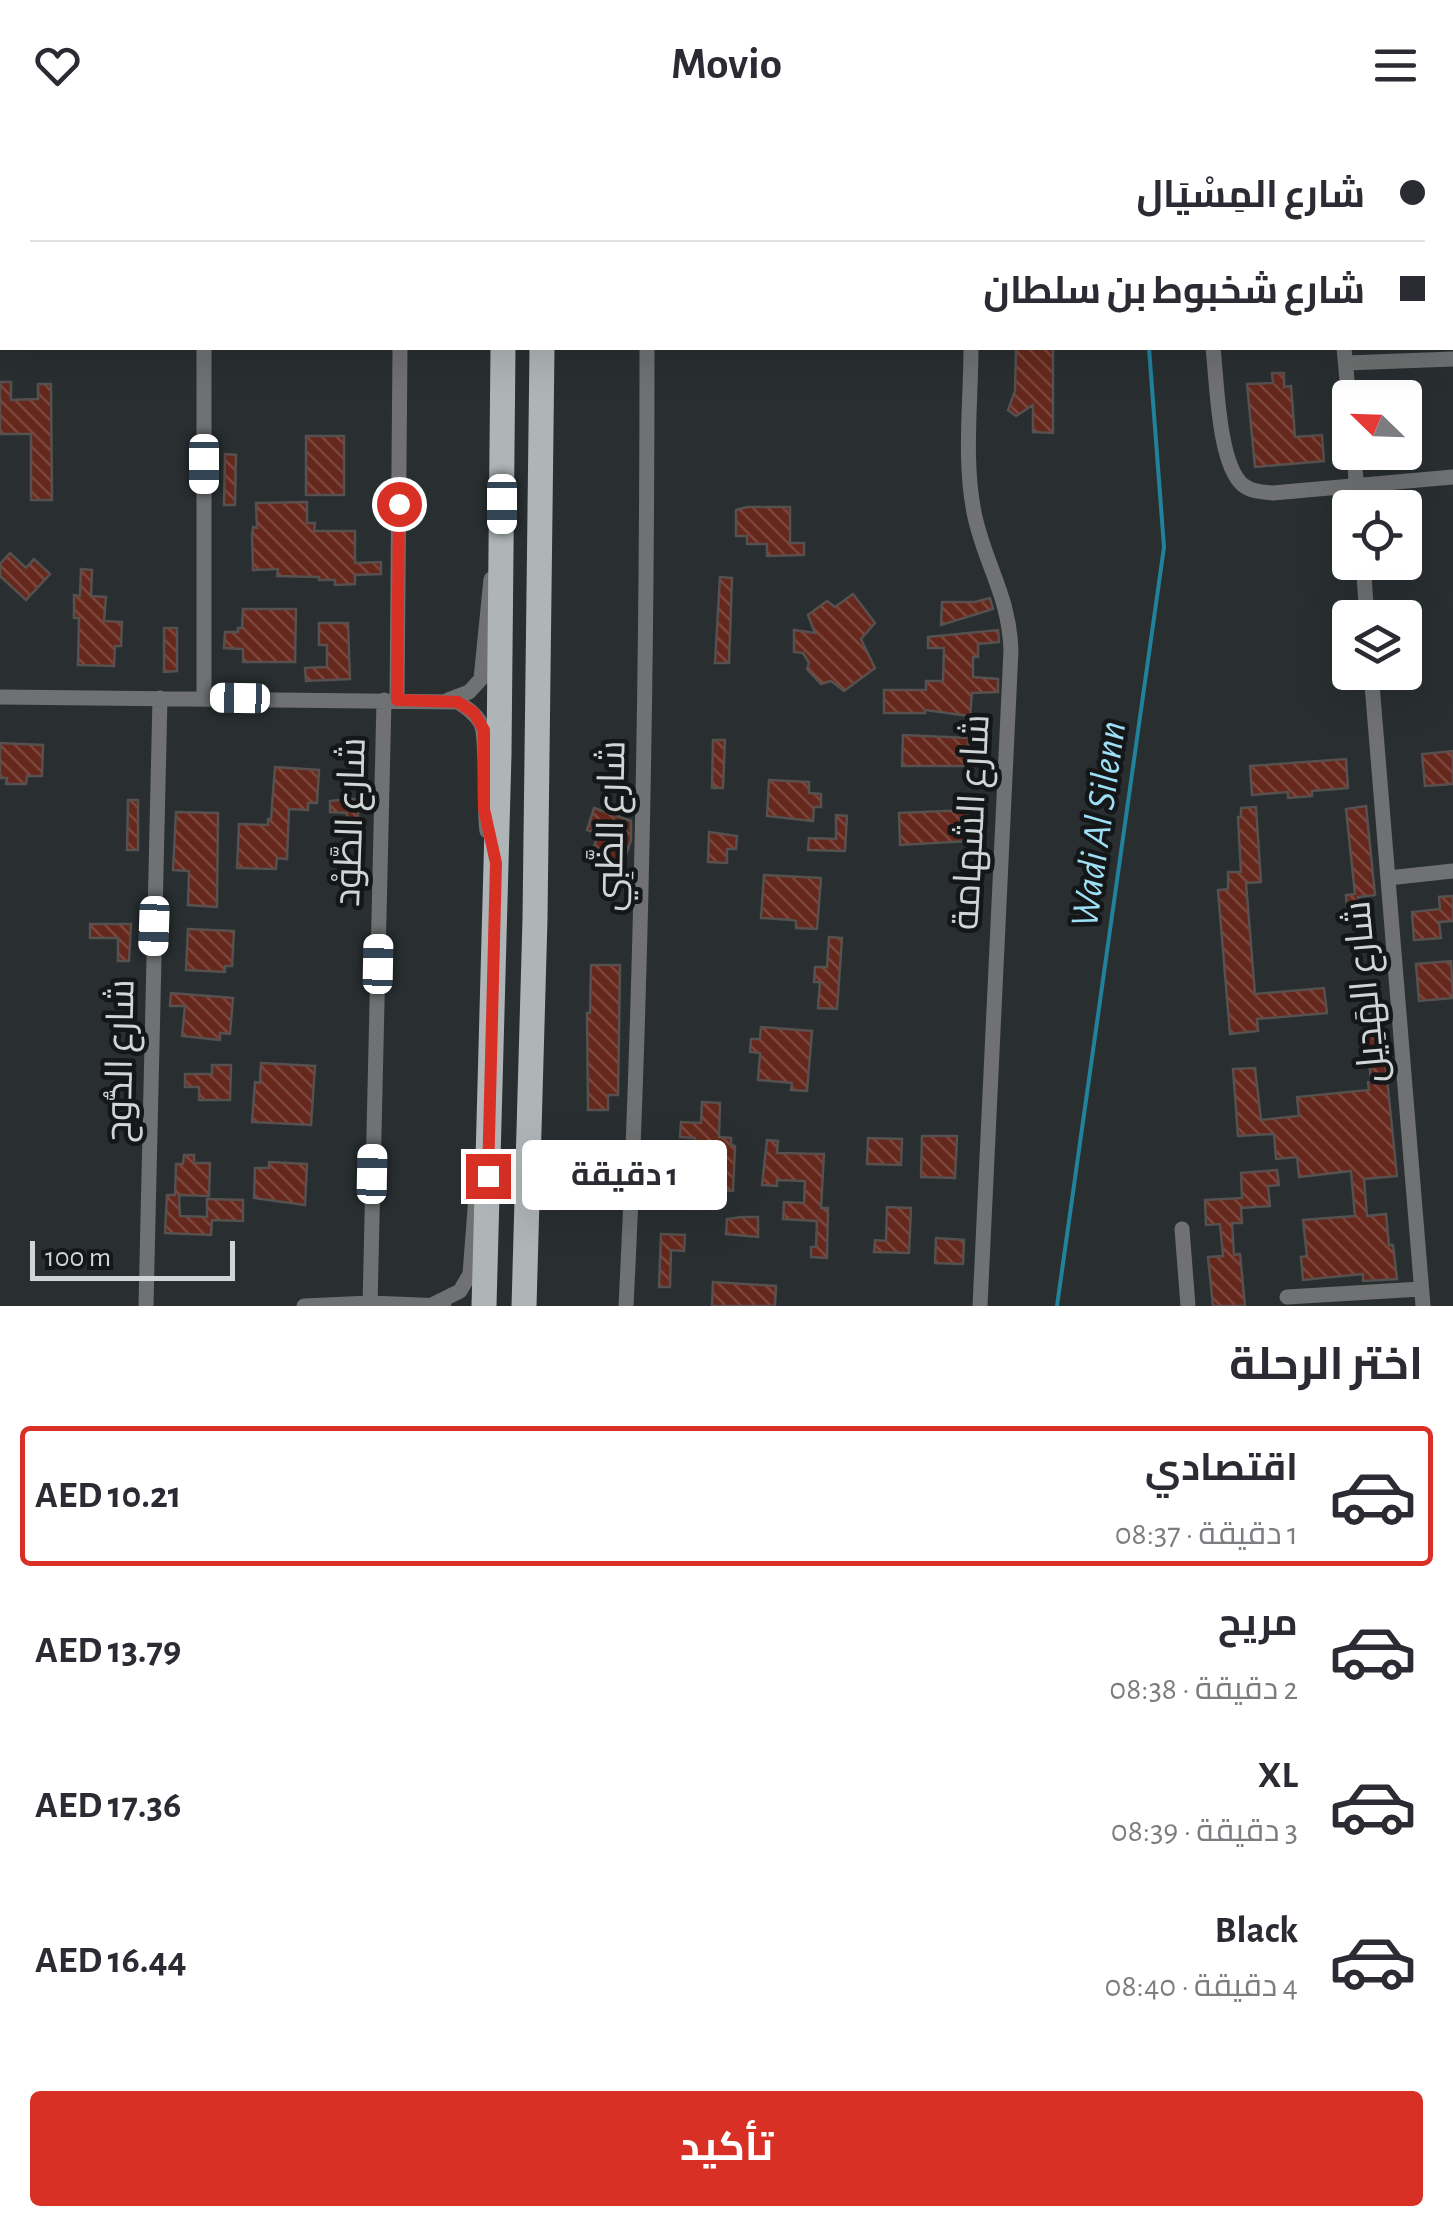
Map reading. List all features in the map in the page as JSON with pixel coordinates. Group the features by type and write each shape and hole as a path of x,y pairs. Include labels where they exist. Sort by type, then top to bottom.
{"main road":[{"path":"484,1306 496,863 502,350"},
{"path":"524,1306 536,918 542,350"}],"street":[{"path":"204,350 204,698"},
{"name":"شارع الطَّوْد","path":"370,1305 400,350"},
{"name":"شارع الظَّبِي","path":"626,1306 637,1067 648,575 647,350"},
{"name":"شارع الشهامة","path":"971,350 972,494 982,541 1005,601 1010,650 980,1306"},
{"path":"1213,350 1227,459 1244,486 1273,494 1453,478"},
{"path":"1345,356 1453,358"},
{"path":"1355,470 1356,490"},
{"path":"0,697 448,700 476,687 484,671 488,594 502,542"},
{"name":"شارع الهَدِيل","path":"1372,690 1422,1298"},
{"name":"شارع الدُّوح","path":"146,1306 160,698"},
{"path":"448,700 474,713 484,730 484,809 496,863"},
{"path":"1388,878 1453,871"},
{"path":"304,1306 439,1305 460,1291 470,1274 475,1198 489,1146"},
{"path":"1182,1229 1188,1306"},
{"path":"526,1272 534,1306"},
{"path":"1286,1297 1422,1298"}],"building":[{"path":"1016,350 1053,350 1053,433 1033,432 1033,405 1016,416 1008,410 1015,391"},
{"path":"1272,373 1284,373 1284,387 1291,386 1295,437 1322,435 1324,461 1255,467 1247,384 1273,383"},
{"path":"0,382 11,382 11,400 38,399 38,384 51,384 52,500 31,500 31,434 0,434"},
{"path":"306,436 344,436 344,495 306,495"},
{"path":"225,454 236,455 235,505 224,505"},
{"path":"307,502 307,523 315,523 314,531 355,531 355,563 381,562 381,574 355,575 355,584 335,585 335,580 319,577 277,576 278,569 253,570 256,503"},
{"path":"790,507 790,543 804,543 804,555 767,556 767,544 747,544 747,536 736,536 736,510"},
{"path":"10,553 26,568 34,559 50,574 26,600 0,576 0,564"},
{"path":"81,569 92,570 91,596 106,597 104,621 122,622 121,646 115,646 114,666 78,665 79,618 74,618 74,595 80,596"},
{"path":"720,577 732,578 729,663 715,663"},
{"path":"853,594 875,623 861,639 875,668 844,691 831,681 821,684 807,669 809,663 803,653 794,652 794,630 815,633 808,615 827,601 835,607"},
{"path":"990,598 993,609 941,625 942,602"},
{"path":"243,609 296,609 295,662 243,662 243,649 224,648 225,632 242,628"},
{"path":"319,623 348,623 350,679 306,681 305,668 327,667 327,645 319,645"},
{"path":"164,628 177,628 177,671 164,672"},
{"path":"998,630 999,642 978,644 973,677 998,679 998,692 972,693 970,716 925,710 884,713 884,690 926,690 926,681 943,681 944,648 928,648 928,637"},
{"path":"903,735 968,738 968,766 902,766"},
{"path":"713,740 725,740 723,788 712,788"},
{"path":"0,743 43,745 42,776 27,776 26,784 6,784 7,778 0,778"},
{"path":"1453,751 1453,784 1425,786 1422,754"},
{"path":"1346,759 1348,788 1288,798 1288,792 1252,795 1250,766"},
{"path":"275,767 319,770 317,803 308,803 308,810 289,809 287,859 277,858 276,869 237,868 239,824 268,825 271,819"},
{"path":"769,780 809,782 809,793 821,794 821,807 814,807 813,821 767,816"},
{"path":"358,799 358,844 347,844 347,813 330,812 330,801"},
{"path":"128,800 138,800 138,850 127,850"},
{"path":"1366,806 1375,895 1358,897 1359,905 1347,906 1346,895 1355,894 1346,809"},
{"path":"1256,807 1261,882 1246,883 1255,994 1324,988 1327,1013 1257,1019 1258,1031 1230,1034 1218,890 1228,889 1228,872 1241,872 1238,817 1241,808"},
{"path":"594,808 631,821 631,840 622,867 591,857 598,834 587,830"},
{"path":"968,810 968,841 900,845 899,813"},
{"path":"176,812 218,813 217,907 188,905 189,871 173,870"},
{"path":"836,815 847,816 845,851 808,850 809,838 836,839"},
{"path":"709,832 737,836 736,849 727,849 727,863 708,862"},
{"path":"764,875 821,878 817,929 796,928 796,921 792,920 761,918"},
{"path":"1453,896 1453,921 1439,922 1441,938 1414,940 1412,912 1440,909 1439,897"},
{"path":"90,924 131,924 129,961 118,961 118,938 90,938"},
{"path":"188,929 234,931 232,966 225,966 225,972 186,970"},
{"path":"829,937 842,938 837,1009 818,1008 820,982 814,982 815,967 827,967"},
{"path":"1451,961 1453,998 1419,1001 1416,964"},
{"path":"591,965 620,965 618,1095 608,1095 608,1110 588,1110 587,1013"},
{"path":"171,993 233,998 230,1034 220,1033 220,1040 182,1036 185,1006 170,1006"},
{"path":"1379,1001 1397,1176 1364,1179 1367,1216 1386,1214 1397,1279 1363,1281 1363,1274 1303,1280 1301,1257 1307,1256 1303,1220 1355,1216 1351,1171 1299,1177 1297,1157 1276,1159 1274,1134 1238,1136 1233,1069 1255,1068 1261,1120 1299,1116 1297,1097 1369,1090 1365,1018 1370,1018 1369,1002"},
{"path":"761,1027 812,1031 807,1091 791,1090 792,1083 758,1080 760,1053 750,1052 751,1039 760,1039"},
{"path":"261,1063 315,1066 311,1125 252,1122 255,1082 260,1083"},
{"path":"212,1065 231,1065 230,1100 199,1100 199,1087 185,1087 185,1074 212,1074"},
{"path":"702,1102 720,1103 719,1137 731,1138 731,1145 735,1146 733,1191 687,1184 695,1138 680,1137 681,1122 701,1123"},
{"path":"922,1136 957,1136 955,1178 921,1177"},
{"path":"868,1138 902,1139 901,1165 867,1164"},
{"path":"767,1140 778,1141 777,1153 824,1154 821,1208 828,1208 827,1258 811,1257 811,1247 816,1247 817,1221 783,1219 784,1202 804,1203 805,1181 777,1180 777,1186 762,1185"},
{"path":"184,1155 194,1155 194,1163 210,1163 209,1196 179,1195 180,1216 207,1217 207,1199 243,1200 243,1221 212,1220 211,1235 165,1233 167,1195 175,1195 176,1164 183,1164"},
{"path":"269,1162 307,1164 305,1205 254,1198 255,1168 269,1168"},
{"path":"1277,1170 1279,1185 1268,1186 1270,1206 1241,1208 1242,1223 1232,1223 1234,1255 1240,1254 1245,1306 1213,1306 1208,1257 1223,1256 1220,1224 1206,1225 1205,1200 1242,1198 1241,1173"},
{"path":"887,1207 911,1208 909,1253 874,1252 875,1240 886,1241"},
{"path":"758,1217 758,1237 726,1234 727,1219"},
{"path":"661,1234 685,1235 684,1251 671,1250 670,1287 659,1287"},
{"path":"936,1238 964,1240 963,1264 935,1263"},
{"path":"713,1282 776,1286 775,1306 712,1306"}],"waterway":[{"name":"Wadi Al Silenn","path":"1057,1306 1164,547 1149,350"}],"route":[{"path":"399,504 397,700 458,702 474,713 484,730 484,809 496,863 488,1176"}]}
